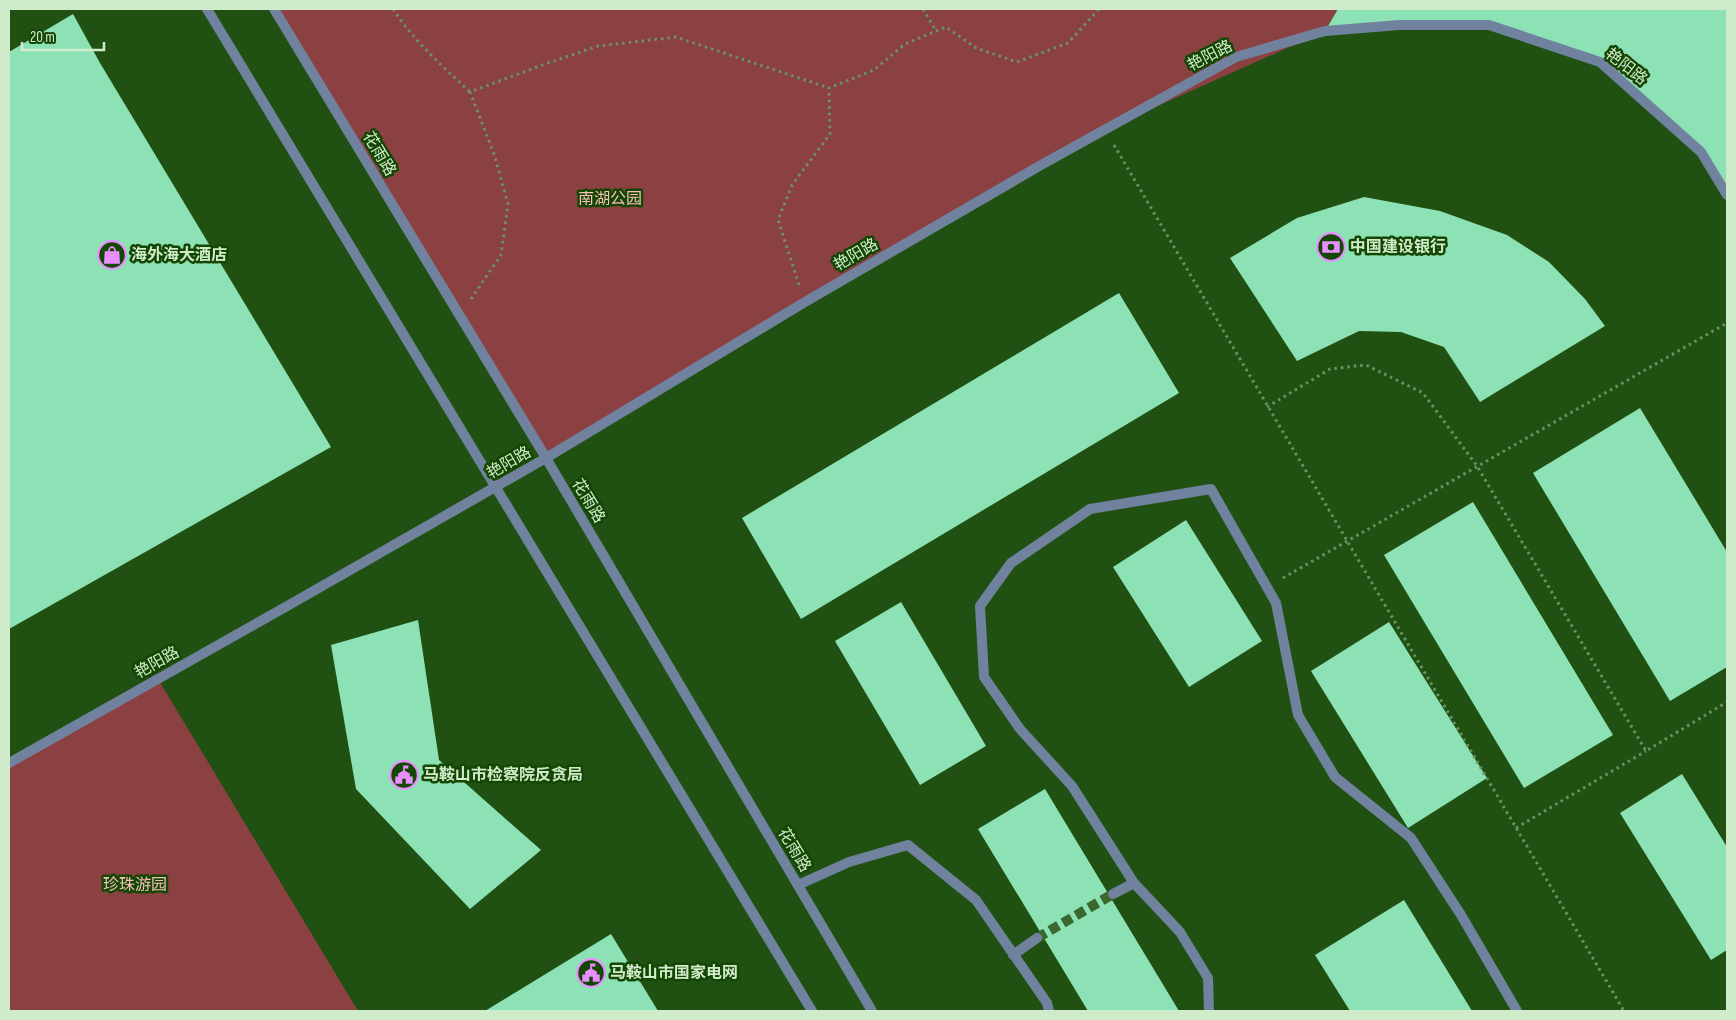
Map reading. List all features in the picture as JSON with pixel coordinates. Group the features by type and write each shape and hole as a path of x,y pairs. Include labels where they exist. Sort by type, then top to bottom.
{"street":[{"path":"207,9 812,1011"},
{"name":"花雨路","path":"274,9 546,458 872,1011"},
{"name":"艳阳路","path":"9,763 496,487 805,302 1104,130 1236,57 1324,31 1399,25 1489,25 1600,62 1701,152 1727,195"},
{"path":"1209,1011 1208,978 1180,932 1134,883 1072,786 1020,729 984,677 980,606 1011,563 1090,509 1211,489 1276,603 1298,715 1335,777 1411,838 1461,915 1517,1011"},
{"path":"798,885 849,862 908,845 976,900 1047,1003 1049,1011"},
{"path":"1113,894 1134,883"},
{"path":"1013,955 1037,938"}],"path":[{"path":"393,9 405,28 444,69 470,92 494,154 508,204 501,255 460,316"},
{"path":"923,9 936,32"},
{"path":"470,92 598,46 676,37 829,88 874,70 905,44 946,27 976,48 1017,62 1068,43 1100,9"},
{"path":"805,302 778,220 792,185 830,134 829,88"},
{"path":"1104,130 1624,1011"},
{"path":"1267,587 1727,323"},
{"path":"1267,407 1330,369 1366,365 1424,393 1477,466 1646,751"},
{"path":"1516,828 1727,702"}],"green space":[{"name":"南湖公园","path":"274,9 1338,9 1325,31 1104,130 546,458"},
{"name":"珍珠游园","path":"158,679 358,1011 9,1011 9,763"}],"building":[{"path":"1338,9 1727,9 1727,195 1701,152 1600,62 1489,25 1325,31"},
{"name":"海外海大酒店","path":"73,14 100,63 331,447 9,629 9,52"},
{"path":"1364,197 1440,211 1507,235 1549,262 1585,299 1605,326 1480,402 1444,347 1401,332 1359,331 1297,361 1230,258 1297,218"},
{"path":"1119,293 1179,393 801,619 742,518"},
{"path":"1640,408 1727,552 1727,667 1670,701 1533,473"},
{"path":"1473,502 1613,735 1524,788 1384,555"},
{"path":"1186,520 1262,641 1189,687 1113,567"},
{"path":"901,602 986,746 920,785 835,641"},
{"name":"马鞍山市检察院反贪局","path":"418,620 439,760 541,850 470,909 356,789 331,645"},
{"path":"1389,622 1487,778 1408,828 1311,671"},
{"path":"1682,774 1727,847 1727,950 1711,960 1620,813"},
{"path":"1045,789 1179,1011 1088,1011 978,829"},
{"path":"1404,900 1472,1011 1350,1011 1315,955"},
{"name":"马鞍山市国家电网","path":"611,934 658,1011 485,1011"}],"tunnel":[{"path":"1037,938 1113,894"}],"place":[{"name":"中国建设银行","path":"1331,247"},
{"name":"海外海大酒店","path":"112,255"},
{"name":"马鞍山市检察院反贪局","path":"404,775"},
{"name":"马鞍山市国家电网","path":"591,973"}]}
